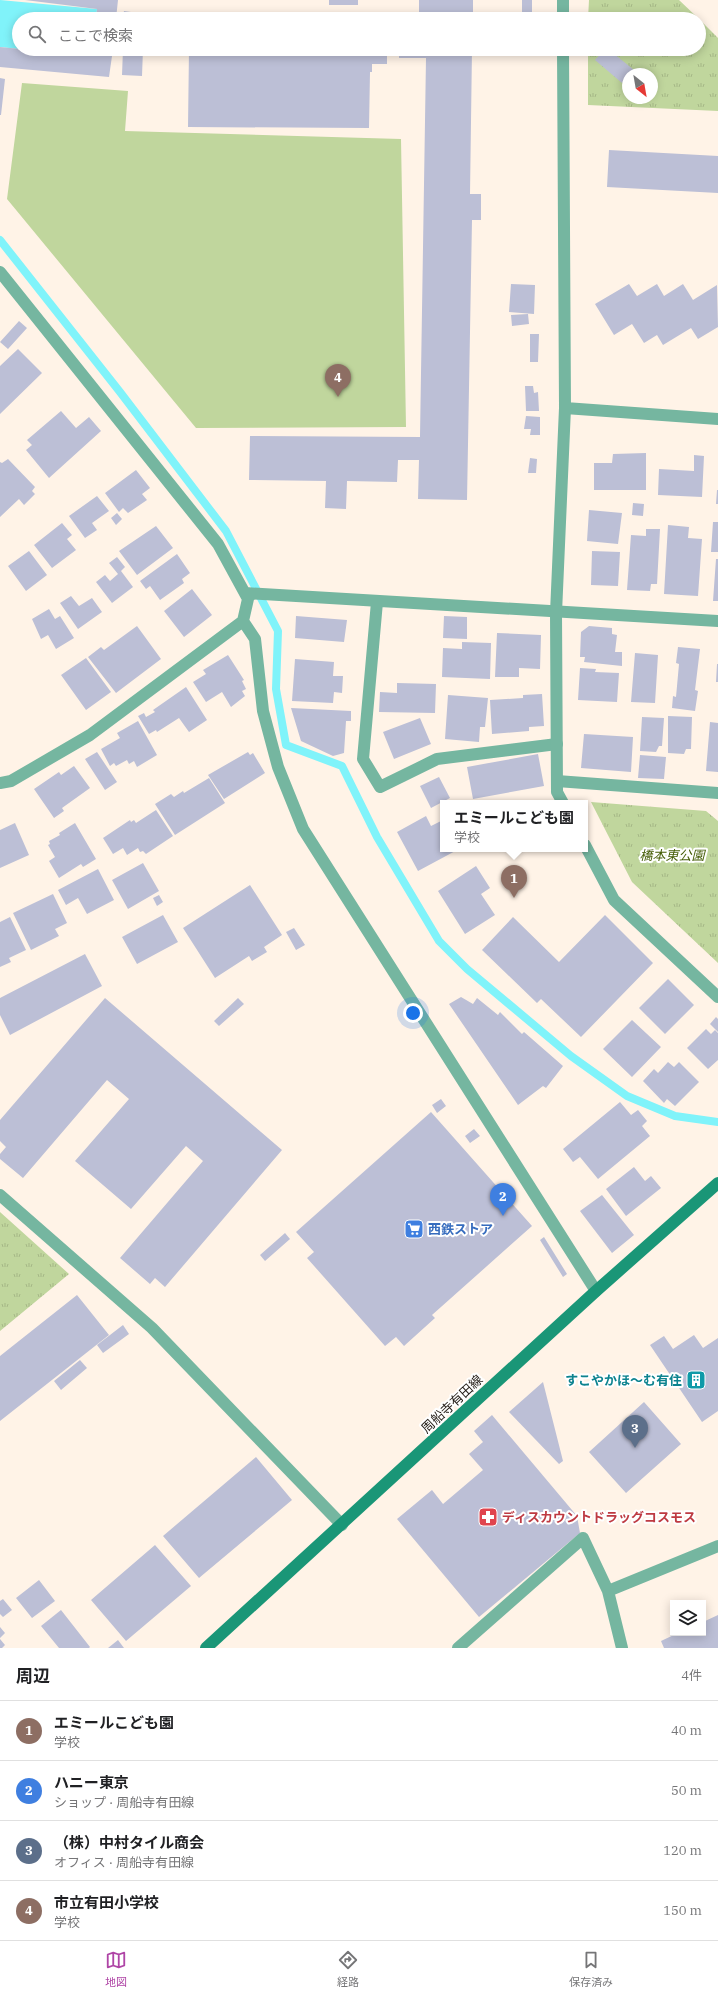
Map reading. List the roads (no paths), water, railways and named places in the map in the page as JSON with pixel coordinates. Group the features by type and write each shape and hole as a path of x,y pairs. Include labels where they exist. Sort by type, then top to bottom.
{"main road":[{"name":"周船寺有田線","path":"206,1648 596,1291 718,1183"}],"street":[{"path":"563,0 563,12"},
{"path":"561,800 557,792 556,613 565,408 563,56"},
{"path":"0,272 218,544 248,599 243,621 90,735 11,781 0,783"},
{"path":"565,408 718,419"},
{"path":"245,594 556,613 718,621"},
{"path":"377,602 363,759 380,787 437,759 557,744"},
{"path":"243,621 255,639 263,711 278,767 303,829 596,1291"},
{"path":"557,781 718,793"},
{"path":"588,851 614,900 718,996"},
{"path":"0,1195 152,1328 342,1525"},
{"path":"458,1648 583,1538 608,1591 622,1648"},
{"path":"608,1591 718,1546"}],"water":[{"path":"0,0 97,9 97,12 12,12 12,48 0,47"}],"waterway":[{"path":"0,240 120,392 226,531 278,631 276,689 286,745 342,766 377,837 439,941 467,969 571,1056 627,1096 675,1116 718,1122"}],"place":[{"name":"市立有田小学校","path":"338,397"},
{"name":"エミールこども園","path":"514,898"},
{"name":"ハニー東京","path":"503,1216"},
{"name":"西鉄ストア","path":"414,1229"},
{"name":"すこやかほ〜む有住","path":"696,1380"},
{"name":"（株）中村タイル商会","path":"635,1448"},
{"name":"ディスカウントドラッグコスモス","path":"488,1517"}],"park label":[{"name":"橋本東公園","path":"672,855"}]}
